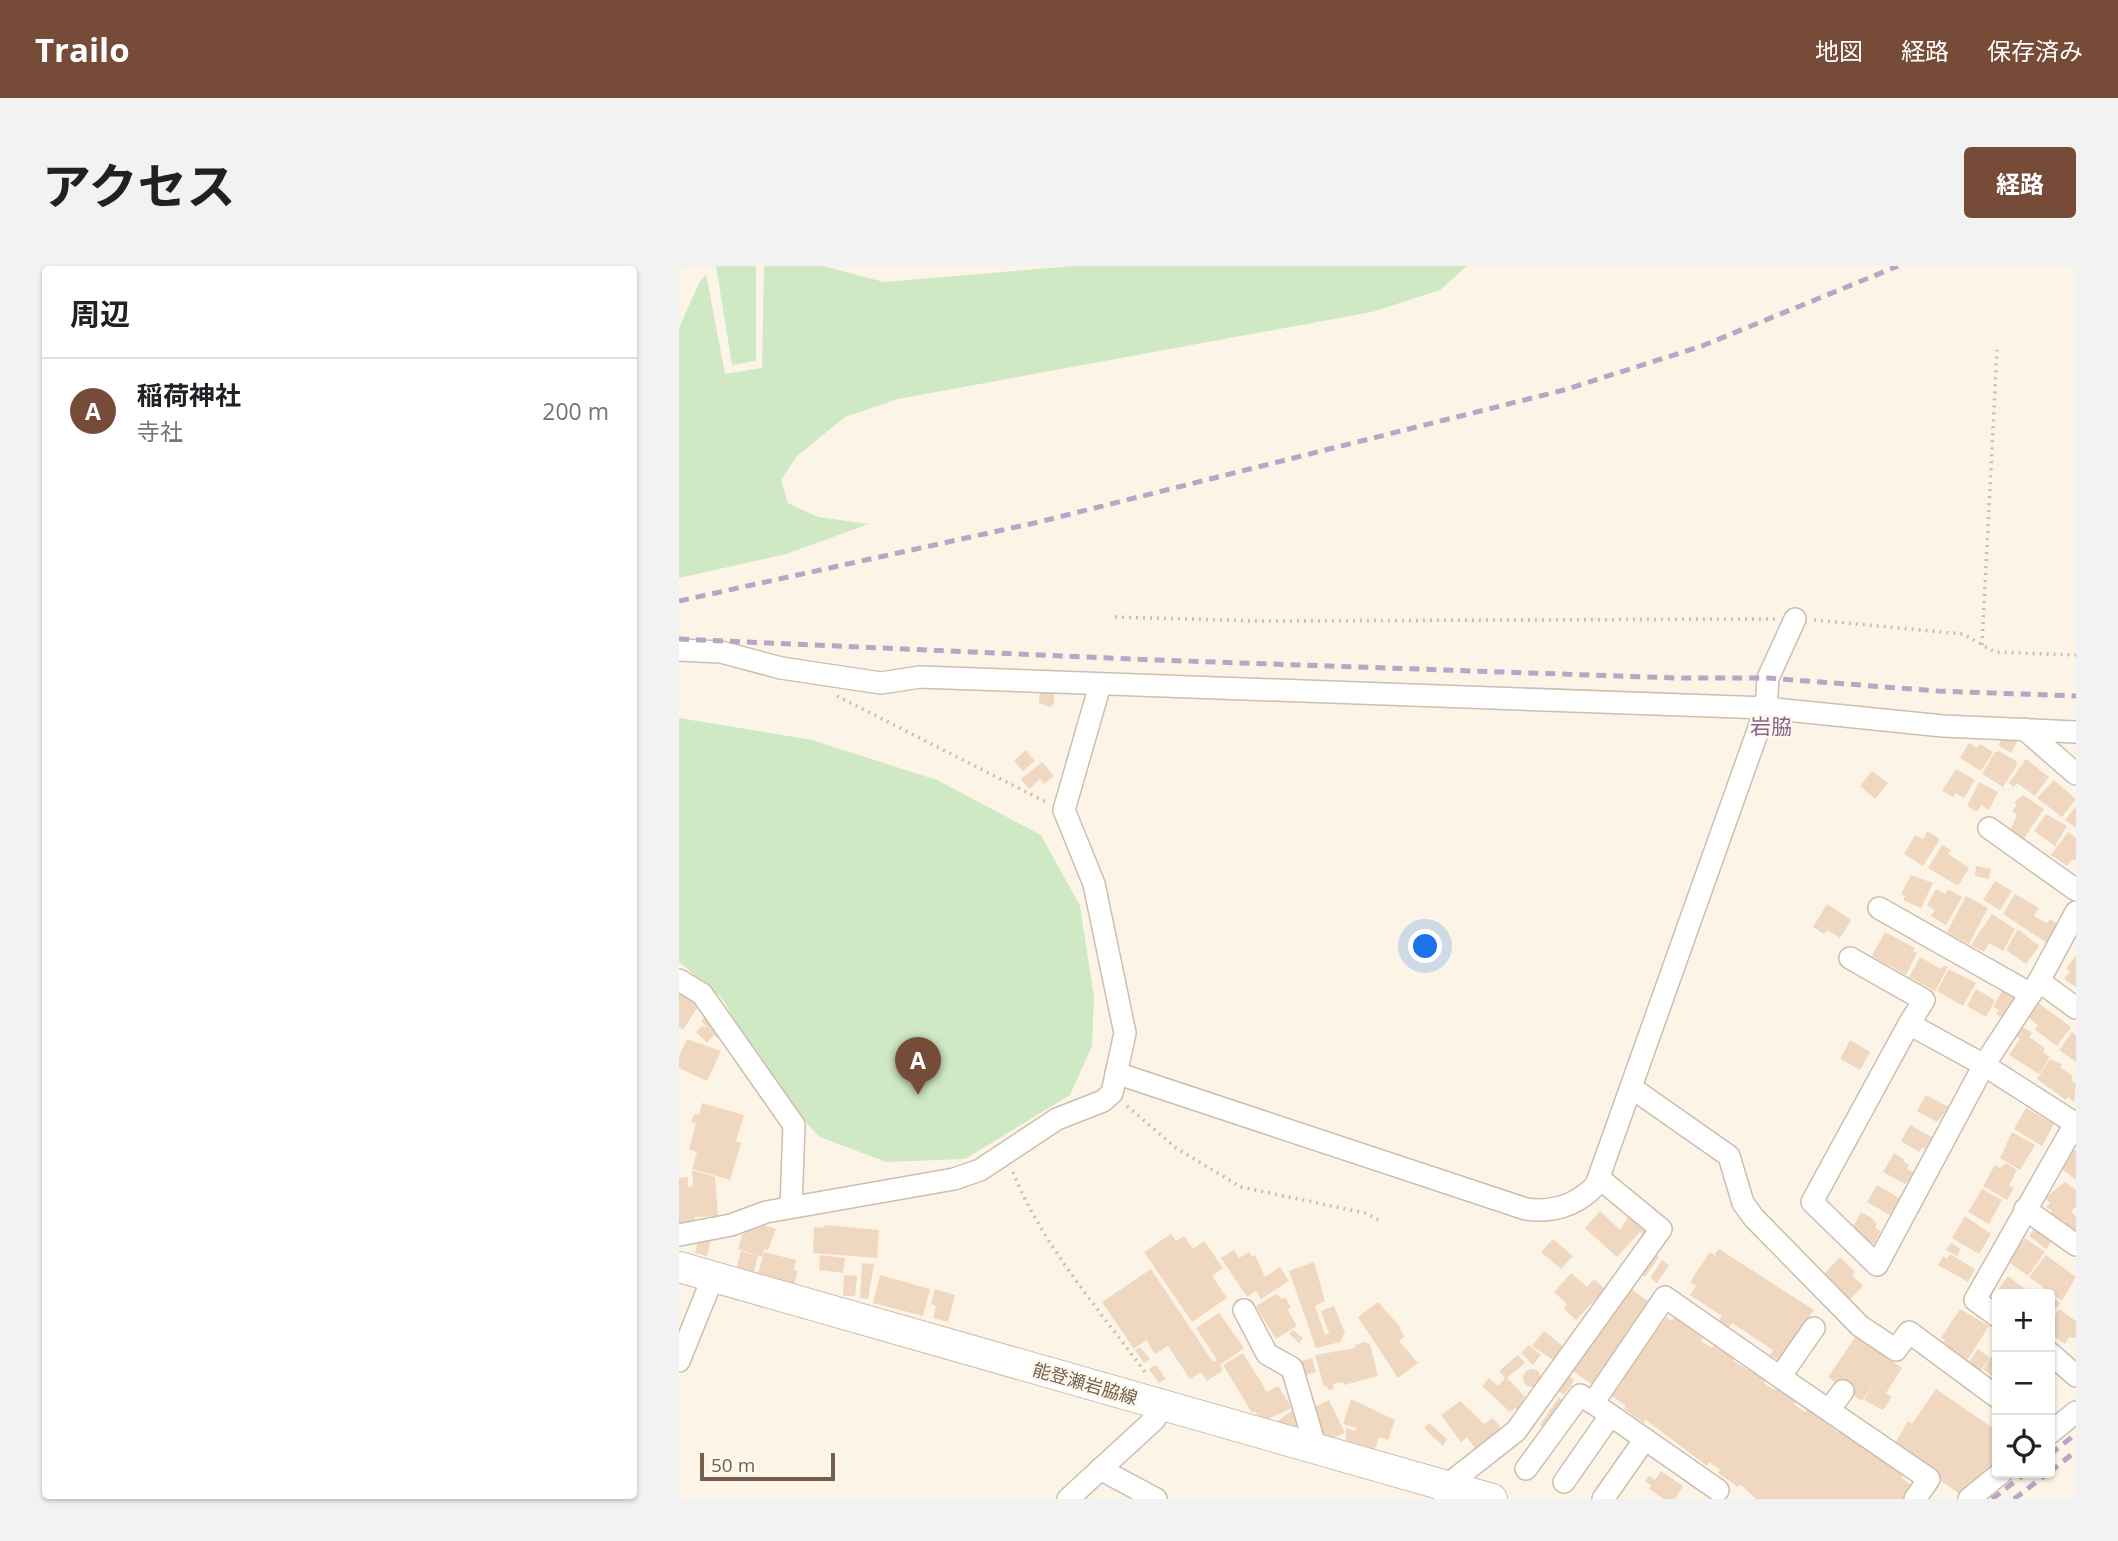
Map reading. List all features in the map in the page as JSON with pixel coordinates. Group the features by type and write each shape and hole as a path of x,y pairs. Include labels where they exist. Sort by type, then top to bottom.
{"main road":[{"name":"能登瀬岩脇線","path":"679,1267 1316,1449 1444,1493 1492,1499"}],"street":[{"path":"1114,1083 1526,1209 1545,1212 1581,1201 1598,1178 1632,1088 1766,708 1768,678 1795,619"},
{"path":"679,650 722,652 781,668 881,683 920,677 1766,708 1943,726 2076,732"},
{"path":"679,1235 731,1225 766,1212 954,1179 980,1170 1057,1119 1103,1101 1114,1083 1125,1033 1094,884 1064,810 1100,685"},
{"path":"2024,729 2076,774"},
{"path":"1989,828 2074,883"},
{"path":"1879,908 2076,1008"},
{"path":"1850,958 1924,1000 1812,1202 1877,1265 1984,1065 2035,988 2076,912"},
{"path":"679,980 702,994 794,1125 791,1207"},
{"path":"1909,1024 1984,1065 2076,1123 1975,1300 1992,1312"},
{"path":"1632,1088 1729,1156 1746,1208 1860,1326 1896,1350 1909,1332 1992,1393"},
{"path":"1444,1493 1516,1431 1661,1229 1598,1178"},
{"path":"2025,1209 2076,1245"},
{"path":"679,1360 713,1277"},
{"path":"1593,1404 1665,1297 1929,1479 1915,1499"},
{"path":"1244,1310 1267,1354 1292,1368 1316,1449"},
{"path":"1780,1377 1814,1328"},
{"path":"2055,1357 2076,1376"},
{"path":"1829,1410 1843,1391"},
{"path":"1526,1469 1580,1395 1721,1496"},
{"path":"1068,1499 1154,1420 1164,1406"},
{"path":"2055,1429 2076,1412"},
{"path":"1564,1482 1610,1416"},
{"path":"1603,1499 1645,1439"},
{"path":"1100,1469 1156,1499"},
{"path":"1969,1499 1995,1478"}],"path":[{"path":"1982,645 1997,350"},
{"path":"1115,617 1260,621 1795,619 1963,635 1995,652 2076,655"},
{"path":"828,692 1064,810"},
{"path":"1114,1083 1176,1148 1241,1188 1365,1213 1379,1220"},
{"path":"1006,1154 1021,1193 1053,1244 1151,1382 1164,1406"}],"green space":[{"path":"716,266 756,266 756,361 732,365"},
{"path":"764,266 823,266 884,282 1073,266 1467,266 1440,290 1372,312 898,399 845,417 797,456 781,480 788,503 818,517 869,524 786,554 679,578 679,328 699,283 706,274 725,374 762,368"},
{"path":"679,718 812,740 937,780 1041,835 1080,906 1094,997 1092,1046 1070,1095 965,1159 886,1162 820,1137 774,1090 722,998 679,962"}],"building":[{"path":"1040,686 1054,687 1054,704 1050,707 1039,703"},
{"path":"2006,733 2018,740 2011,753 1998,745"},
{"path":"1969,743 1977,748 1980,744 1993,752 1981,771 1960,758"},
{"path":"1026,750 1035,761 1023,771 1014,761"},
{"path":"1999,751 2016,761 2017,765 2003,787 1982,774 1995,752"},
{"path":"2026,759 2049,777 2035,796 2017,783 2014,787 2009,783"},
{"path":"1042,762 1054,776 1044,784 1040,779 1029,789 1021,779"},
{"path":"1956,769 1975,780 1964,798 1955,793 1953,797 1942,791"},
{"path":"1872,771 1888,783 1875,799 1860,786"},
{"path":"2054,780 2076,799 2062,817 2037,798"},
{"path":"1979,782 1998,792 1989,810 1981,805 1977,812 1967,806"},
{"path":"2023,795 2044,809 2024,838 2011,829 2017,815 2012,811 2017,805 2014,802"},
{"path":"2076,806 2076,828 2065,820"},
{"path":"2046,814 2067,826 2055,846 2034,831"},
{"path":"1927,831 1940,839 1923,866 1904,854 1915,835 1923,839"},
{"path":"2068,832 2076,838 2076,860 2071,860 2067,866 2051,855"},
{"path":"1942,845 1951,850 1948,854 1969,868 1958,886 1928,868"},
{"path":"1976,866 1991,869 1989,879 1975,876"},
{"path":"1911,875 1933,883 1921,908 1903,900 1905,896 1901,894"},
{"path":"1995,881 2012,891 2000,910 1983,900"},
{"path":"1936,889 1945,894 1948,889 1962,897 1946,925 1931,916 1935,910 1927,905"},
{"path":"2015,894 2039,908 2034,916 2047,923 2050,919 2059,925 2047,943 2003,914"},
{"path":"1966,896 1988,908 1969,944 1947,932"},
{"path":"1827,904 1851,920 1840,938 1827,930 1824,934 1813,927"},
{"path":"1992,914 2015,929 2003,951 1989,943 1984,952 1971,945"},
{"path":"2018,929 2039,946 2026,964 2006,950"},
{"path":"1885,932 1915,948 1913,951 1917,953 1906,975 1872,956"},
{"path":"2076,955 2076,987 2064,979 2070,971 2066,969"},
{"path":"1920,957 1941,969 1944,965 1948,967 1935,991 1909,977"},
{"path":"1949,969 1976,983 1963,1006 1937,991"},
{"path":"679,988 701,1002 683,1030 679,1027"},
{"path":"1976,989 1995,1000 1986,1017 1967,1006"},
{"path":"2002,991 2017,999 2005,1019 1996,1014 1999,1010 1993,1007"},
{"path":"2037,1002 2071,1027 2057,1046 2035,1030 2038,1025 2026,1016"},
{"path":"708,1014 726,1030 718,1039 714,1035 707,1043 696,1032 702,1026 708,1028 701,1021"},
{"path":"2021,1026 2032,1033 2029,1037 2045,1048 2043,1052 2050,1057 2039,1074 2009,1055 2020,1039 2015,1035"},
{"path":"2072,1032 2076,1035 2076,1062 2059,1050"},
{"path":"687,1039 721,1051 707,1081 679,1068 679,1056"},
{"path":"1850,1040 1870,1052 1860,1070 1840,1059"},
{"path":"2050,1059 2062,1064 2060,1067 2073,1076 2071,1080 2076,1083 2074,1102 2068,1097 2066,1100 2037,1079"},
{"path":"1926,1095 1949,1107 1937,1122 1917,1111"},
{"path":"702,1103 744,1115 736,1141 741,1143 730,1180 692,1169 697,1152 689,1149 696,1123 691,1122 694,1114 699,1115"},
{"path":"2026,1108 2054,1124 2042,1146 2014,1129"},
{"path":"1910,1125 1932,1137 1925,1149 1922,1148 1919,1152 1901,1141"},
{"path":"2012,1132 2035,1145 2020,1170 2000,1158"},
{"path":"2072,1148 2076,1151 2076,1180 2059,1167"},
{"path":"1894,1153 1909,1165 1907,1169 1915,1173 1905,1184 1883,1172"},
{"path":"2006,1163 2017,1170 2009,1185 2014,1188 2007,1200 1983,1186 1995,1165 2000,1168"},
{"path":"692,1170 715,1177 718,1216 695,1217 695,1224 679,1225 679,1178 688,1177 688,1187 693,1186"},
{"path":"2065,1182 2076,1190 2076,1206 2071,1212 2076,1216 2076,1233 2064,1224 2066,1222 2050,1214 2052,1211 2046,1207 2050,1203 2045,1198"},
{"path":"1877,1185 1899,1198 1890,1215 1867,1202"},
{"path":"1982,1189 2002,1200 1989,1224 1968,1212"},
{"path":"1600,1211 1620,1230 1631,1212 1649,1228 1643,1234 1640,1232 1617,1257 1585,1228"},
{"path":"1861,1212 1872,1218 1877,1224 1875,1228 1881,1231 1874,1244 1851,1231"},
{"path":"1965,1216 1991,1234 1979,1254 1952,1238"},
{"path":"755,1222 776,1229 768,1250 764,1249 762,1257 738,1249 743,1232"},
{"path":"2037,1224 2055,1237 2046,1249 2029,1236"},
{"path":"824,1225 879,1230 877,1258 813,1253 814,1227 824,1228"},
{"path":"1171,1234 1176,1241 1184,1236 1193,1249 1204,1241 1223,1268 1212,1276 1227,1298 1192,1322 1144,1252"},
{"path":"699,1236 711,1239 707,1256 695,1253"},
{"path":"2025,1238 2045,1252 2028,1276 2006,1260"},
{"path":"1553,1239 1573,1256 1561,1269 1541,1252"},
{"path":"1951,1243 1961,1249 1957,1256 1946,1250"},
{"path":"1719,1249 1814,1310 1807,1320 1814,1324 1780,1361 1770,1355 1773,1350 1732,1323 1729,1327 1719,1321 1722,1316 1690,1295 1696,1286 1690,1282 1710,1252 1717,1257 1715,1254"},
{"path":"1234,1250 1239,1258 1249,1252 1252,1257 1255,1255 1265,1277 1280,1267 1289,1281 1261,1299 1256,1291 1247,1297 1221,1258"},
{"path":"741,1251 758,1256 753,1275 736,1270"},
{"path":"764,1252 796,1260 794,1270 798,1271 794,1285 757,1278"},
{"path":"1654,1253 1659,1257 1645,1277 1639,1273"},
{"path":"1950,1254 1975,1269 1968,1282 1938,1265 1943,1256 1947,1259"},
{"path":"820,1255 845,1258 843,1273 819,1270"},
{"path":"2046,1255 2076,1277 2062,1301 2055,1296 2055,1289 2046,1289 2029,1277"},
{"path":"1840,1257 1855,1272 1852,1275 1863,1286 1850,1299 1824,1274"},
{"path":"1662,1260 1669,1265 1657,1283 1650,1278"},
{"path":"1314,1262 1325,1301 1315,1306 1325,1335 1329,1333 1321,1311 1334,1306 1345,1333 1340,1342 1316,1348 1289,1271"},
{"path":"862,1263 874,1264 868,1299 860,1298"},
{"path":"1151,1269 1213,1362 1217,1360 1196,1328 1219,1313 1244,1348 1220,1365 1223,1370 1207,1381 1201,1372 1190,1379 1168,1346 1155,1354 1146,1340 1134,1349 1102,1302"},
{"path":"1571,1273 1587,1287 1594,1279 1605,1289 1576,1320 1564,1309 1567,1304 1554,1292"},
{"path":"844,1275 857,1276 855,1296 843,1296"},
{"path":"880,1275 930,1289 923,1316 873,1303"},
{"path":"2008,1276 2025,1289 1999,1289"},
{"path":"1627,1286 1651,1303 1594,1386 1570,1369"},
{"path":"935,1289 955,1295 948,1322 933,1318 936,1306 931,1304"},
{"path":"1276,1294 1282,1299 1285,1297 1291,1307 1288,1310 1297,1326 1276,1339 1256,1306"},
{"path":"1378,1302 1399,1326 1404,1337 1399,1341 1418,1363 1398,1378 1358,1317"},
{"path":"1960,1309 1989,1326 1966,1362 1941,1346 1945,1340 1941,1338"},
{"path":"2059,1309 2076,1321 2076,1338 2069,1337 2065,1344 2055,1337 2055,1315"},
{"path":"1667,1317 1672,1321 1674,1317 1712,1348 1715,1343 1735,1358 1733,1361 1766,1380 1764,1383 1774,1390 1777,1386 1797,1400 1794,1404 1805,1412 1808,1408 1837,1432 1840,1428 1901,1472 1902,1478 1912,1486 1903,1499 1756,1499 1740,1484 1738,1487 1718,1473 1720,1470 1709,1462 1707,1466 1646,1420 1644,1423 1624,1409 1626,1406 1612,1396 1623,1381 1620,1379"},
{"path":"1293,1330 1303,1338 1299,1343 1289,1334"},
{"path":"1544,1331 1564,1347 1553,1360 1532,1346"},
{"path":"1856,1336 1902,1368 1886,1393 1892,1397 1883,1410 1864,1400 1876,1380 1862,1401 1828,1377"},
{"path":"1365,1342 1370,1344 1378,1376 1344,1385 1343,1382 1333,1384 1334,1389 1328,1390 1327,1386 1324,1387 1315,1355 1356,1348 1355,1345"},
{"path":"1529,1345 1541,1355 1533,1365 1521,1353"},
{"path":"1140,1347 1150,1359 1144,1363 1135,1350"},
{"path":"1978,1349 1990,1358 1979,1372 1968,1363"},
{"path":"1243,1353 1267,1392 1278,1386 1292,1408 1262,1422 1255,1411 1252,1413 1223,1365"},
{"path":"1518,1355 1525,1363 1507,1378 1525,1397 1522,1400 1527,1405 1520,1412 1515,1408 1510,1412 1482,1386 1489,1378 1498,1386 1505,1378 1499,1371"},
{"path":"1992,1356 1992,1376 1983,1369"},
{"path":"1312,1358 1316,1372 1302,1376 1298,1362"},
{"path":"1156,1365 1166,1379 1159,1383 1149,1369"},
{"path":"1532,1369 1538,1372 1541,1378 1538,1384 1532,1387 1526,1384 1523,1378 1526,1372"},
{"path":"1568,1374 1574,1381 1564,1395 1557,1390"},
{"path":"1936,1389 1992,1428 1992,1470 1961,1495 1893,1447 1908,1421 1912,1424"},
{"path":"1559,1397 1565,1402 1546,1429 1540,1425"},
{"path":"1351,1399 1395,1420 1388,1440 1379,1437 1374,1452 1346,1442 1346,1428 1355,1431 1356,1428 1343,1424"},
{"path":"1329,1400 1345,1433 1325,1442 1312,1408"},
{"path":"1460,1401 1484,1424 1493,1418 1505,1433 1476,1450 1467,1437 1461,1442 1441,1415"},
{"path":"1294,1409 1300,1424 1288,1429 1272,1425"},
{"path":"1429,1423 1447,1439 1443,1446 1424,1428"},
{"path":"1661,1471 1683,1486 1675,1499 1664,1499 1649,1489 1651,1485 1645,1481 1649,1476 1655,1480"}],"railway":[{"path":"679,601 1039,522 1564,390 1702,346 1898,266"},
{"path":"679,639 1156,660 1676,678 1768,678 1938,691 2076,696"},
{"path":"2055,1450 2076,1434"},
{"path":"2055,1468 2076,1451"},
{"path":"1992,1499 2019,1478"},
{"path":"2014,1499 2041,1478"}],"place":[{"name":"稲荷神社","path":"918,1095"}],"district":[{"name":"岩脇","path":"1771,727"}]}
